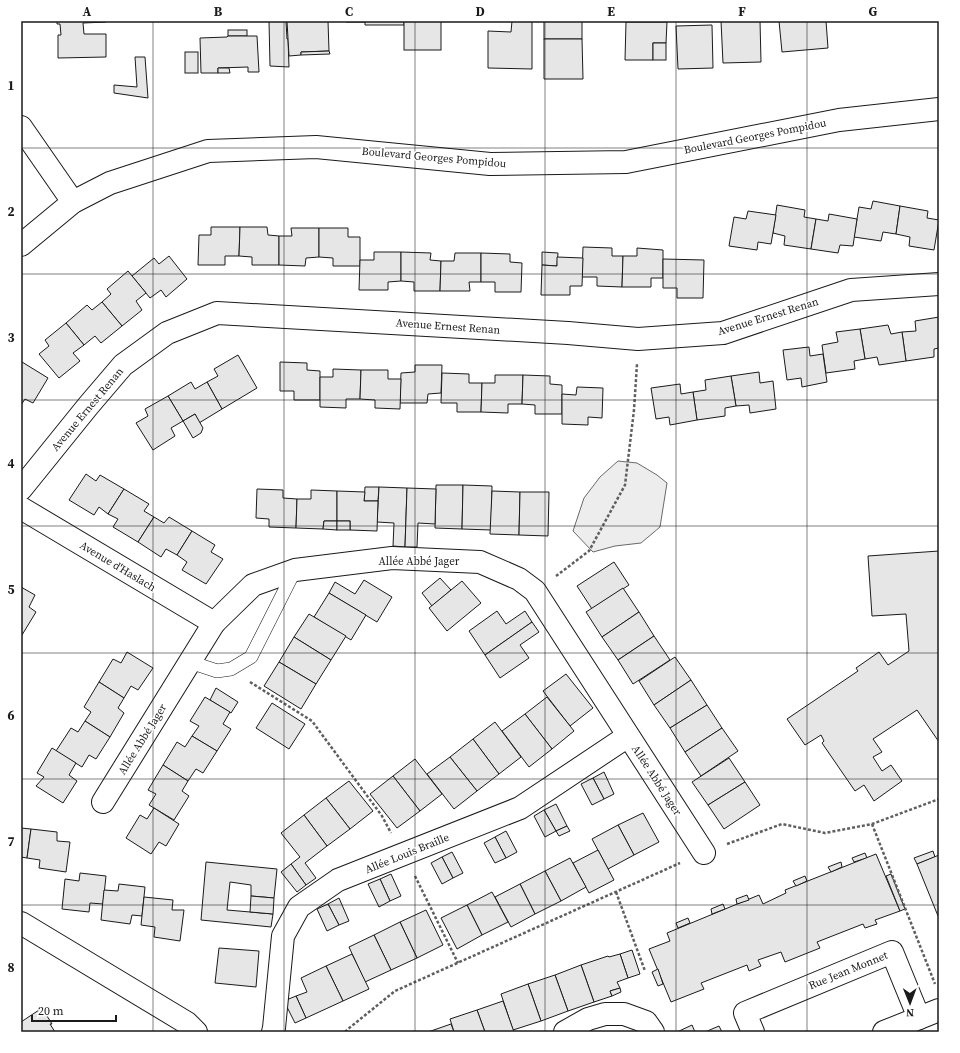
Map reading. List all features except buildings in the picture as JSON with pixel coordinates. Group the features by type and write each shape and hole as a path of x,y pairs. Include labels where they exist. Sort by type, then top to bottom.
{"street":[{"name":"Boulevard Georges Pompidou","path":"21,245 73,202 110,183 208,151 316,147 490,164 626,162 839,120 939,109"},
{"path":"21,127 73,202"},
{"name":"Avenue Ernest Renan","path":"21,489 88,406 124,365 167,333 216,313 568,333 638,339 723,333 850,290 939,284"},
{"name":"Avenue d'Haslach","path":"21,508 214,623"},
{"name":"Allée Abbé Jager","path":"103,802 214,623 253,586 295,570 392,558 480,562 519,579 535,591 704,853"},
{"name":"Allée Louis Braille","path":"273,1032 283,936 299,907 338,880 520,808 628,736"},
{"path":"21,923 187,1024 196,1032"},
{"name":"Rue Jean Monnet","path":"753,1032 745,1013 892,952 919,1018"},
{"path":"884,1032 939,1010"},
{"path":"565,1032 588,1019 605,1014 624,1014 646,1022 654,1032"}],"lane":[{"path":"190,662 217,671 231,669 251,657 295,570"}],"path":[{"path":"535,591 589,551 625,485 634,410 638,339"},
{"path":"231,669 312,721 382,816 404,854 458,963"},
{"path":"346,1032 395,991 704,853 782,824 825,833 872,824 939,799"},
{"path":"872,824 935,984"},
{"path":"616,892 645,971"}],"shaded area":[{"path":"618,461 637,463 667,483 660,527 641,543 615,546 593,552 573,531 584,498 600,477"}]}
